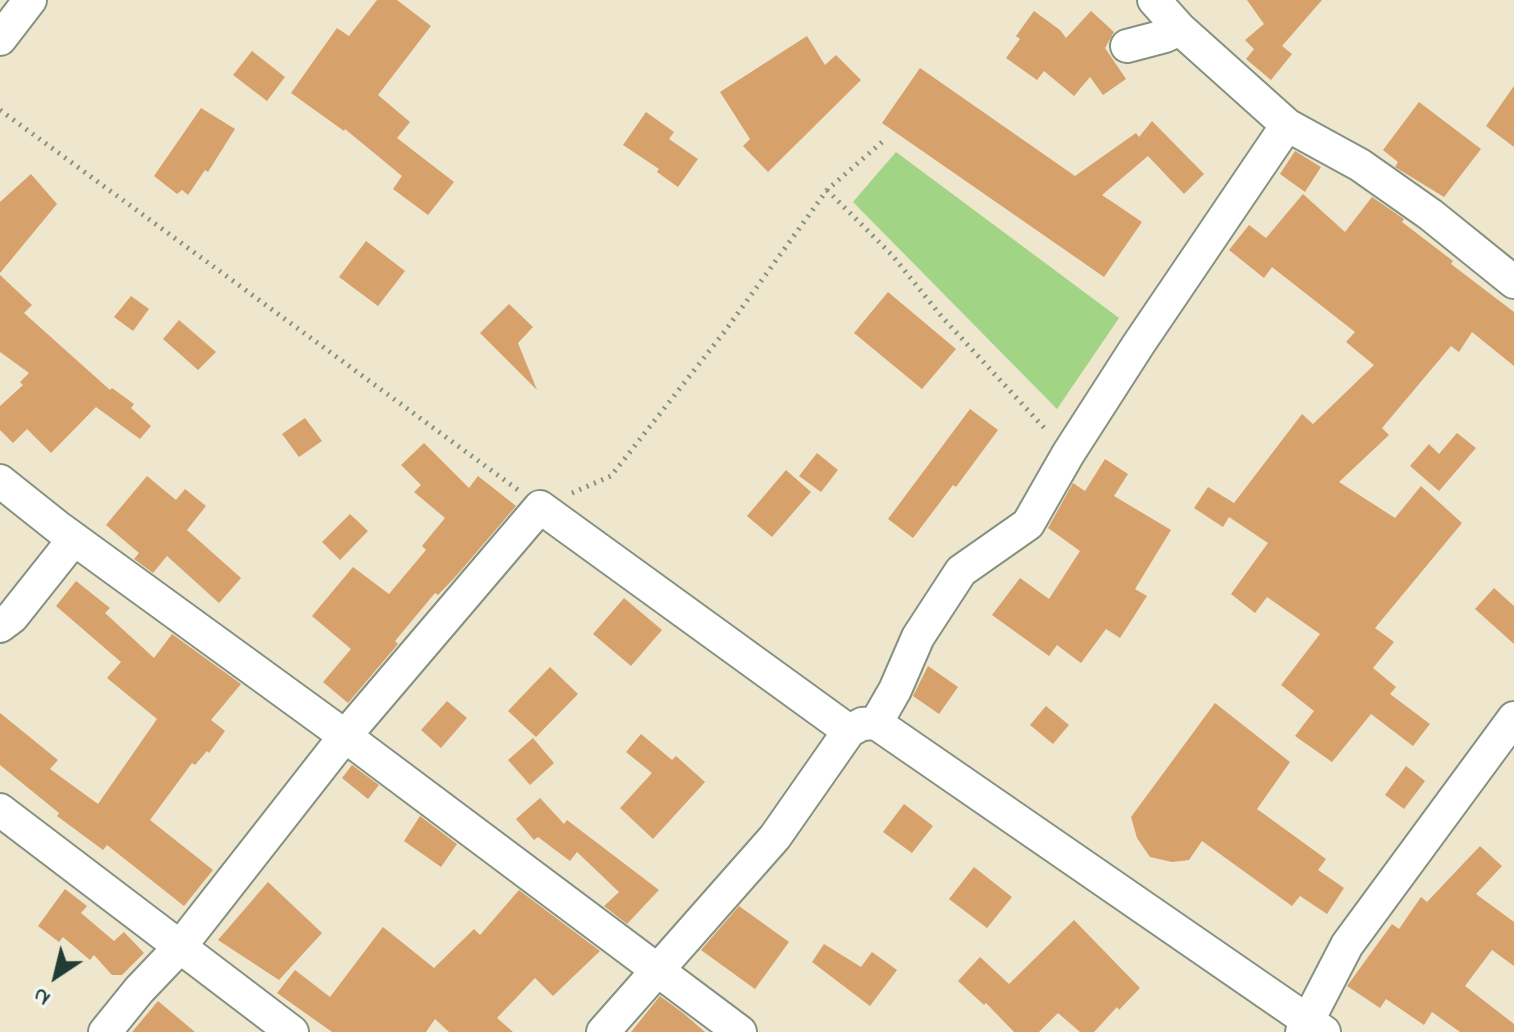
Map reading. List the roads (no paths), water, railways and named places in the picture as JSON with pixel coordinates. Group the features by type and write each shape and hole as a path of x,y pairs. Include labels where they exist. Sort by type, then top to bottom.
{"street":[{"path":"0,39 30,0"},
{"path":"1154,0 1180,29 1287,125 1360,165 1431,215 1514,282"},
{"path":"1127,46 1180,29"},
{"path":"603,1032 775,837 895,690 918,637 961,571 1028,524 1068,454 1287,125"},
{"path":"0,481 740,1032"},
{"path":"105,1032 179,948 345,736 540,507 1311,1028 1328,978 1347,945 1514,718"},
{"path":"0,626 12,617 74,539"},
{"path":"0,810 292,1032"}]}
